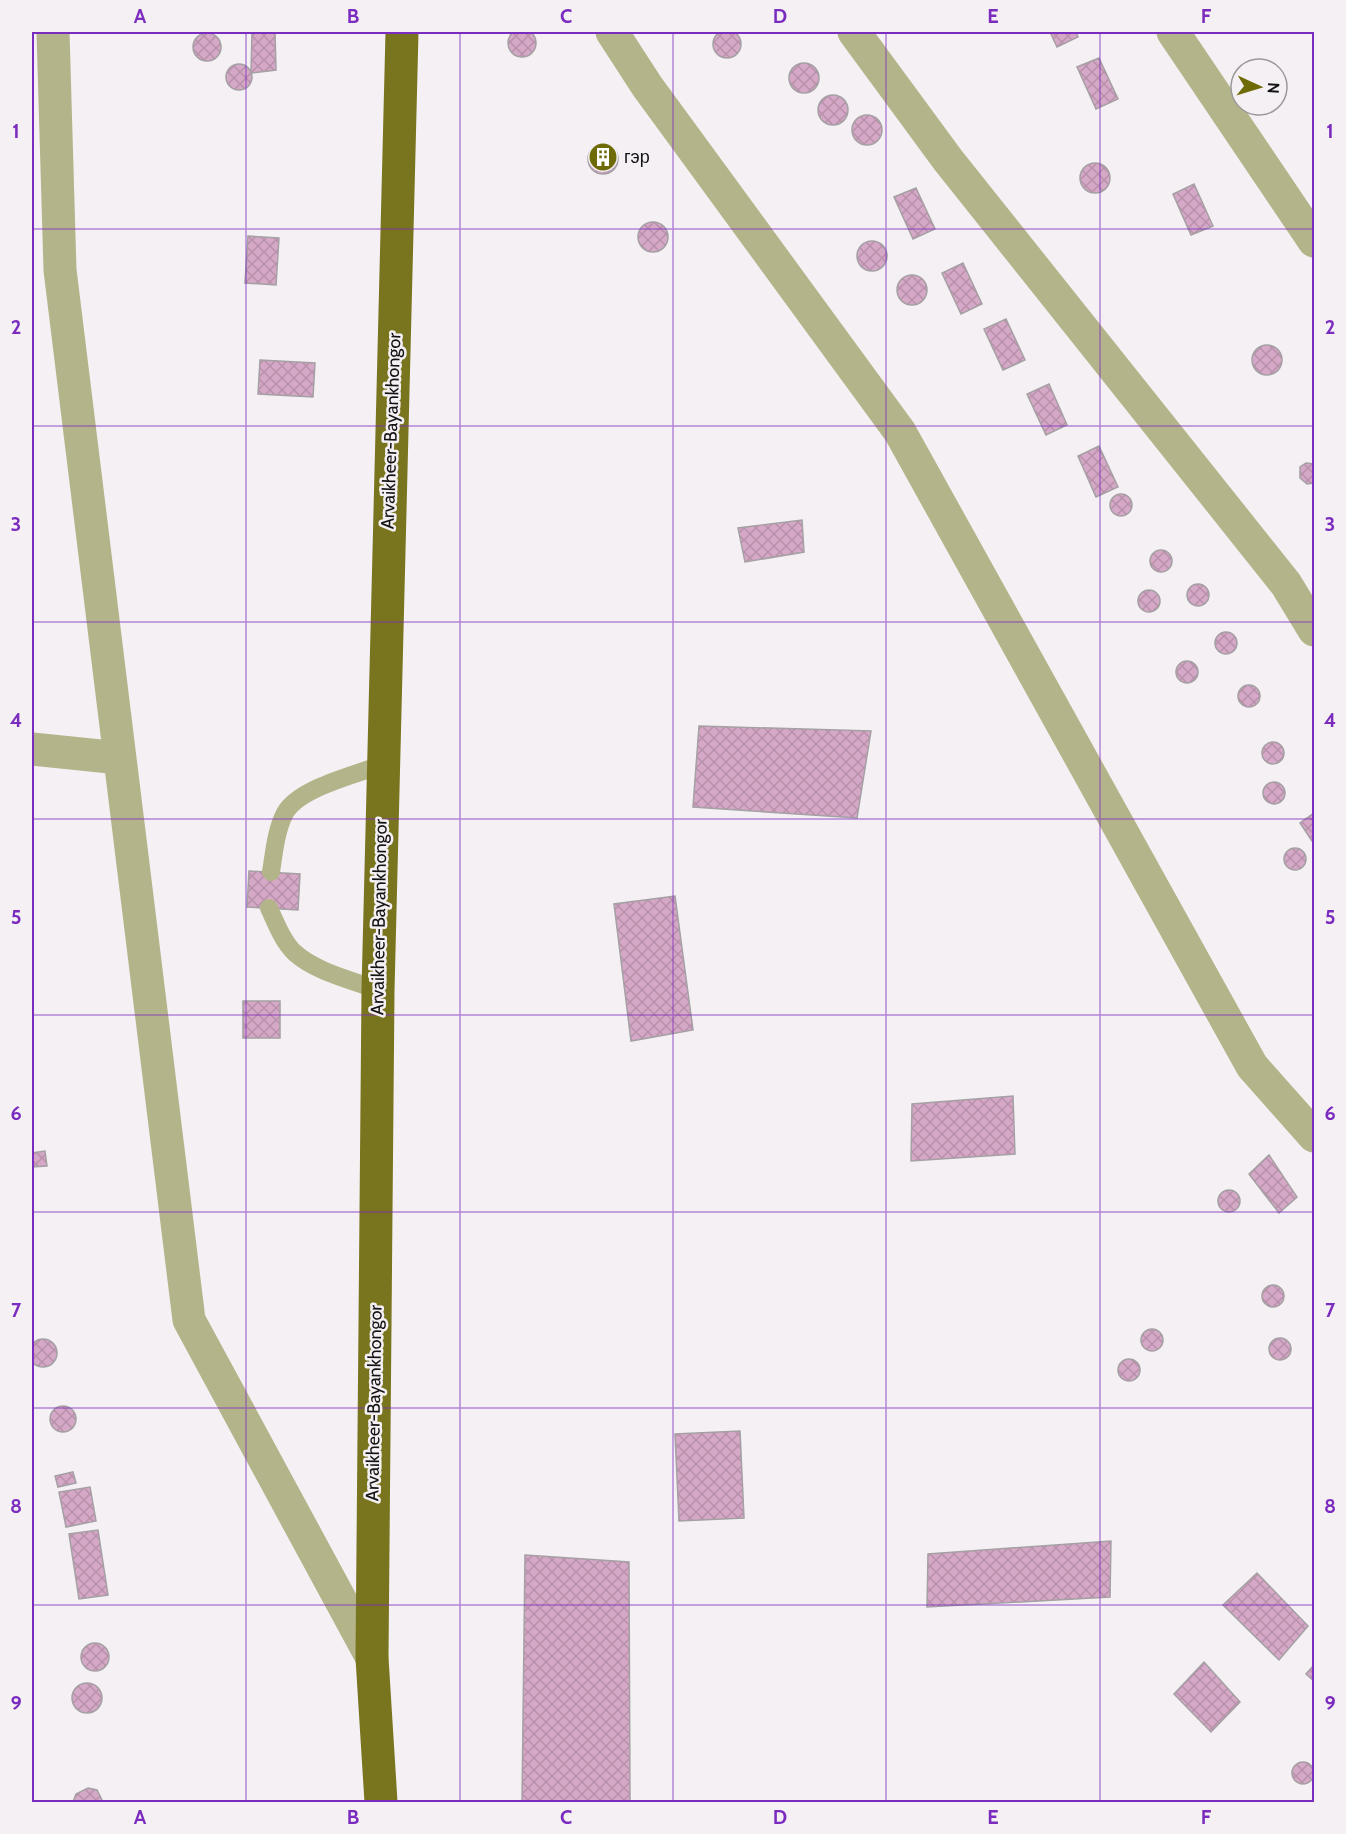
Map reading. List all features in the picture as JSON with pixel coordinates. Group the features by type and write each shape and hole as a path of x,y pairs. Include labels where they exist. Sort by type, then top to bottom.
{"highway":[{"name":"Arvaikheer-Bayankhongor","path":"381,1803 372,1658 378,990 381,765 402,32"}],"street":[{"path":"53,32 60,270 189,1320 372,1658"},
{"path":"612,32 647,86 900,432 1252,1066 1314,1136"},
{"path":"854,32 948,160 1286,584 1314,630"},
{"path":"1173,32 1314,241"},
{"path":"32,748 120,758"}],"lane":[{"path":"272,872 275,845 285,813 300,796 381,765"},
{"path":"269,908 282,936 294,952 309,962 378,990"}],"building":[{"path":"522,29 532,33 536,43 532,53 522,57 512,53 508,43 512,33"},
{"path":"727,30 737,34 741,44 737,54 727,58 717,54 713,44 717,34"},
{"path":"252,32 275,32 276,70 251,73"},
{"path":"1050,32 1076,32 1078,37 1057,47"},
{"path":"207,33 217,37 221,47 217,57 207,61 197,57 193,47 197,37"},
{"path":"1099,58 1118,99 1096,109 1077,67"},
{"path":"804,63 814,68 819,78 814,88 804,93 794,88 789,78 794,68"},
{"path":"239,64 248,68 252,77 248,86 239,90 230,86 226,77 230,68"},
{"path":"833,95 843,100 848,110 843,120 833,125 823,120 818,110 823,100"},
{"path":"867,115 877,120 882,130 877,140 867,145 857,140 852,130 857,120"},
{"name":"гэр","path":"603,144 613,149 618,159 613,169 603,174 593,169 588,159 593,149"},
{"path":"1095,163 1105,168 1110,178 1105,188 1095,193 1085,188 1080,178 1085,168"},
{"path":"1194,184 1213,226 1191,235 1173,194"},
{"path":"916,188 935,229 913,239 894,197"},
{"path":"653,222 663,227 668,237 663,247 653,252 643,247 638,237 643,227"},
{"path":"248,236 279,238 276,285 245,283"},
{"path":"872,241 882,246 887,256 882,266 872,271 862,266 857,256 862,246"},
{"path":"963,263 982,304 961,314 942,273"},
{"path":"912,275 922,280 927,290 922,300 912,305 902,300 897,290 902,280"},
{"path":"1006,319 1025,360 1003,370 984,329"},
{"path":"1267,345 1277,350 1282,360 1277,370 1267,375 1257,370 1252,360 1257,350"},
{"path":"260,360 315,363 313,397 258,394"},
{"path":"1049,384 1067,425 1046,435 1027,394"},
{"path":"1099,446 1118,487 1096,497 1078,456"},
{"path":"1306,463 1314,464 1314,483 1307,484 1300,478 1300,467"},
{"path":"1121,494 1131,501 1132,505 1125,515 1121,516 1111,509 1110,505 1117,495"},
{"path":"802,520 804,552 745,562 738,528"},
{"path":"1161,550 1169,553 1172,561 1169,569 1161,572 1153,569 1150,561 1153,553"},
{"path":"1198,584 1206,587 1209,595 1206,603 1198,606 1190,603 1187,595 1190,587"},
{"path":"1149,590 1159,597 1160,601 1153,611 1149,612 1139,605 1138,601 1145,591"},
{"path":"1226,632 1234,635 1237,643 1234,651 1226,654 1218,651 1215,643 1218,635"},
{"path":"1187,661 1197,668 1198,672 1191,682 1187,683 1177,676 1176,672 1183,662"},
{"path":"1249,685 1259,692 1260,696 1253,706 1249,707 1239,700 1238,696 1245,686"},
{"path":"699,726 871,731 857,818 693,807"},
{"path":"1273,742 1283,749 1284,753 1277,763 1273,764 1263,757 1262,753 1269,743"},
{"path":"1274,782 1284,789 1285,793 1278,803 1274,804 1264,797 1263,793 1270,783"},
{"path":"1314,813 1314,844 1300,823"},
{"path":"1295,848 1305,855 1306,859 1299,869 1295,870 1285,863 1284,859 1291,849"},
{"path":"249,871 300,874 298,910 247,907"},
{"path":"675,896 693,1030 631,1041 614,904"},
{"path":"243,1001 280,1001 280,1038 243,1038"},
{"path":"1013,1096 1015,1154 911,1161 912,1104"},
{"path":"45,1151 47,1166 32,1167 32,1153"},
{"path":"1269,1155 1297,1197 1279,1213 1249,1174"},
{"path":"1229,1190 1237,1193 1240,1201 1237,1209 1229,1212 1221,1209 1218,1201 1221,1193"},
{"path":"1273,1285 1281,1288 1284,1296 1281,1304 1273,1307 1265,1304 1262,1296 1265,1288"},
{"path":"1152,1329 1160,1332 1163,1340 1160,1348 1152,1351 1144,1348 1141,1340 1144,1332"},
{"path":"1280,1338 1290,1345 1291,1349 1284,1359 1280,1360 1270,1353 1269,1349 1276,1339"},
{"path":"43,1339 53,1343 57,1353 53,1363 43,1367 33,1363 29,1353 33,1343"},
{"path":"1129,1359 1139,1366 1140,1370 1133,1380 1129,1381 1119,1374 1118,1370 1125,1360"},
{"path":"63,1406 72,1410 76,1419 72,1428 63,1432 54,1428 50,1419 54,1410"},
{"path":"740,1431 744,1518 679,1521 675,1434"},
{"path":"73,1472 76,1483 58,1487 55,1476"},
{"path":"90,1487 96,1521 66,1527 59,1492"},
{"path":"98,1530 108,1595 79,1599 69,1534"},
{"path":"1111,1541 1110,1597 927,1607 928,1554"},
{"path":"525,1555 629,1562 630,1802 522,1802"},
{"path":"1257,1573 1308,1626 1279,1660 1223,1605"},
{"path":"95,1643 105,1647 109,1657 105,1667 95,1671 85,1667 81,1657 85,1647"},
{"path":"1204,1662 1240,1702 1211,1732 1174,1694"},
{"path":"1314,1665 1314,1681 1306,1674"},
{"path":"87,1683 98,1687 102,1698 98,1709 87,1713 76,1709 72,1698 76,1687"},
{"path":"1303,1762 1313,1769 1314,1773 1307,1783 1303,1784 1293,1777 1292,1773 1299,1763"},
{"path":"88,1788 97,1790 103,1802 73,1802 76,1794"}],"place":[{"name":"гэр","path":"603,157"}]}
